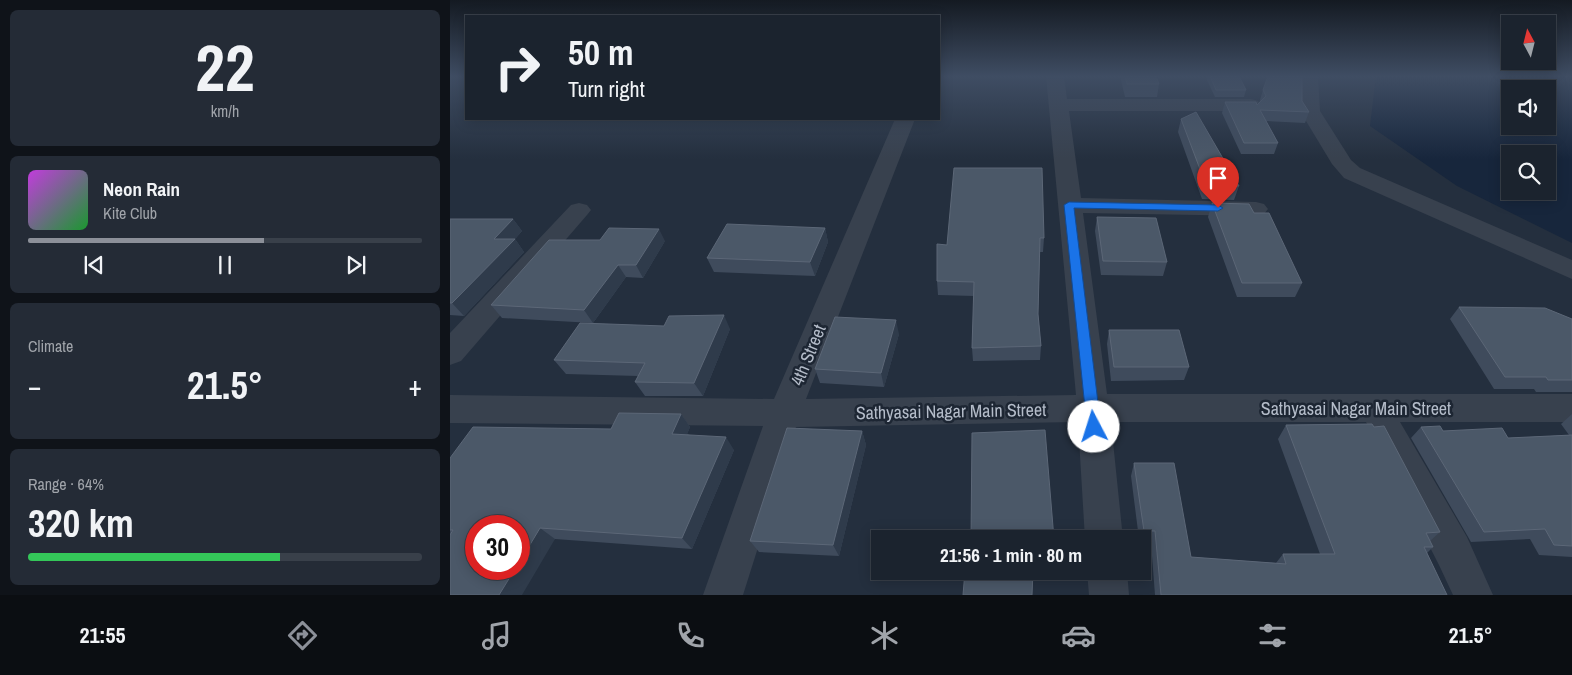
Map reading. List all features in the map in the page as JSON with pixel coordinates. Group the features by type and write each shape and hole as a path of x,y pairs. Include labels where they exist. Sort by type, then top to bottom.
{"street":[{"path":"1310,104 1310,111 1343,164 1352,173 1572,270"},
{"path":"1103,530 1093,408 1058,105 1251,105"},
{"name":"4th Street","path":"723,595 784,413 905,120"},
{"path":"1069,205 1256,209"},
{"path":"450,353 579,210"},
{"name":"Sathyasai Nagar Main Street","path":"450,409 784,413 1093,408 1572,408"},
{"path":"1375,408 1453,552 1472,595"},
{"path":"1108,580 1109,595"}],"water":[{"path":"1373,104 1501,104 1501,135 1556,135 1556,104 1572,104 1572,243 1457,186 1370,126"}],"building":[{"path":"1226,104 1304,104 1309,112 1260,110 1278,143 1244,143"},
{"path":"1196,112 1239,186 1206,185 1181,119"},
{"path":"954,168 1042,168 1044,238 1040,238 1038,314 1041,346 972,348 974,282 937,281 937,244 947,245"},
{"path":"1212,203 1249,204 1254,213 1269,213 1302,283 1242,283"},
{"path":"1097,217 1156,218 1167,262 1103,261"},
{"path":"450,219 513,219 494,239 515,239 452,303 450,303"},
{"path":"727,224 825,228 810,262 707,258"},
{"path":"609,228 659,229 636,265 618,265 584,310 491,305 549,240 600,240"},
{"path":"1459,307 1545,308 1572,319 1572,380 1548,380 1546,377 1505,377"},
{"path":"724,315 694,383 635,382 645,363 554,360 580,323 664,326 669,316"},
{"path":"835,317 896,320 881,373 815,369"},
{"path":"1109,330 1179,330 1189,367 1114,367"},
{"path":"619,413 681,414 672,434 726,437 682,538 540,528 530,545 530,515 465,515 465,580 508,580 499,595 450,595 450,535 453,530 450,530 450,458 473,427 611,429"},
{"path":"1372,424 1374,427 1384,426 1440,532 1426,533 1433,547 1424,547 1447,595 1161,595 1155,531 1144,530 1134,463 1174,463 1191,557 1286,564 1283,554 1335,554 1286,425"},
{"path":"1440,426 1443,431 1502,428 1508,438 1572,435 1572,546 1554,545 1545,529 1484,532 1421,427"},
{"path":"787,428 862,431 833,545 750,541"},
{"path":"1045,430 1053,530 971,530 972,433"},
{"path":"964,580 1033,580 1032,595 963,595"}],"route":[{"path":"1094,427 1069,205 1218,208"}]}
